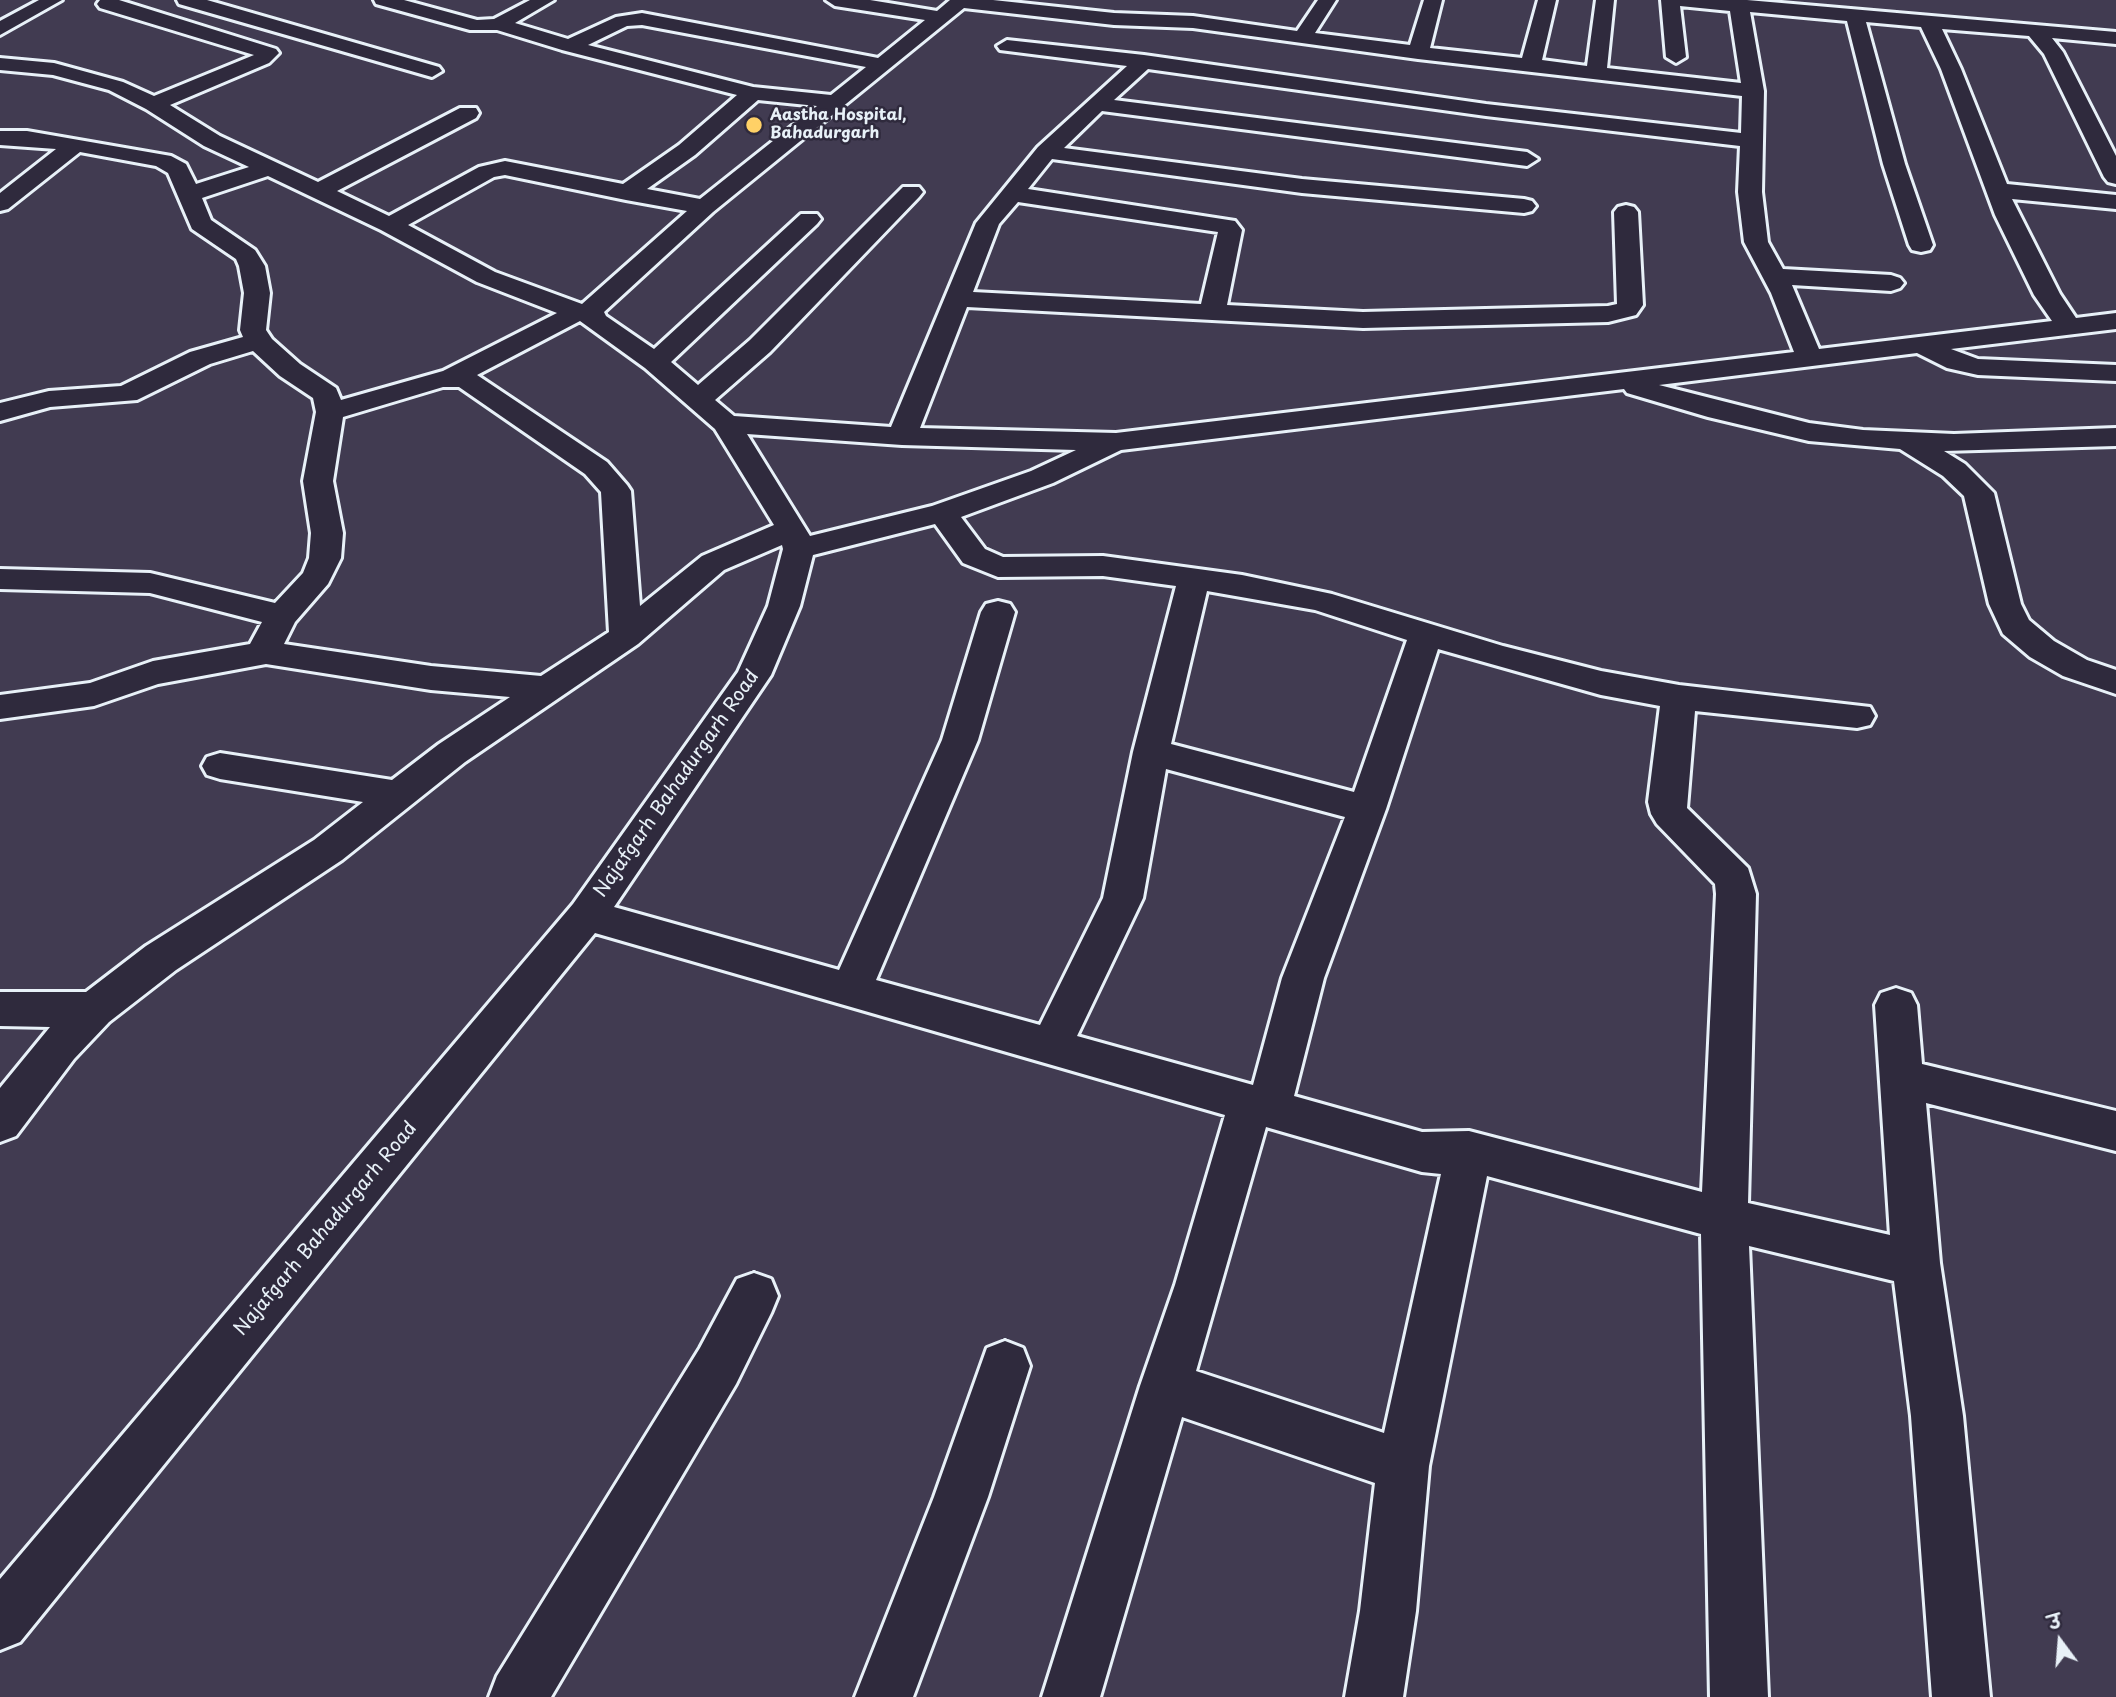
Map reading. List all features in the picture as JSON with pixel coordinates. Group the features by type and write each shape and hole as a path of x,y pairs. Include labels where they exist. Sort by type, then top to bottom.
{"street":[{"path":"0,29 53,0"},
{"path":"110,0 107,4 269,53 268,56 154,104"},
{"path":"186,0 432,71"},
{"path":"223,9 247,0"},
{"path":"383,0 477,26 498,23 545,0"},
{"path":"835,0 1193,22 1418,53 1753,91"},
{"path":"1303,37 1327,0"},
{"path":"1418,53 1433,0"},
{"path":"1530,66 1547,0"},
{"path":"1597,74 1605,0"},
{"path":"1676,57 1672,0 1738,3 1929,23 2116,38"},
{"path":"1738,3 1749,52 1753,91 1749,192 1756,242 1774,275 1810,359"},
{"path":"330,412 450,378 584,314 705,208 954,6"},
{"path":"1855,16 1894,164 1921,245"},
{"path":"569,46 623,22 642,19 880,64"},
{"path":"498,23 569,46 752,93 834,102"},
{"path":"1929,23 1951,69 1997,190 2047,295 2070,328"},
{"path":"2036,32 2053,52 2074,99 2113,164"},
{"path":"1007,46 1144,61 1472,108 1751,141"},
{"path":"902,436 981,235 1046,152 1144,61"},
{"path":"0,64 85,76 116,86 154,104 212,141 390,225 504,286 584,314 655,362 700,398 726,424 795,539"},
{"path":"626,193 687,150 752,93"},
{"path":"1097,104 1527,159"},
{"path":"317,192 468,113"},
{"path":"0,138 27,138 173,165 201,224 246,255 252,267 257,293 253,330 259,341 290,370 326,394 330,412 318,481 327,533 325,558 317,578 282,616 267,641 266,653"},
{"path":"0,204 74,146"},
{"path":"1046,152 1302,186 1524,206"},
{"path":"189,194 270,168"},
{"path":"390,225 487,172 505,168 705,208"},
{"path":"1997,190 2116,202"},
{"path":"700,398 761,346 911,192"},
{"path":"1011,194 1226,226 1230,230 1212,314"},
{"path":"956,299 1363,320 1620,312 1630,305 1626,212"},
{"path":"655,362 809,219"},
{"path":"1774,275 1891,282"},
{"path":"726,424 902,436 1116,442 1622,383 2116,321"},
{"path":"0,412 49,399 127,394 200,358 259,341"},
{"path":"1924,346 1957,362 1978,367 2116,373"},
{"path":"450,378 465,379 596,468 616,491 626,636"},
{"path":"1622,383 1718,411 1809,432 1909,442 2116,437"},
{"path":"0,1122 58,1046 94,1010 161,958 288,877 401,795 452,753 626,636 713,564 795,539 943,513 1042,477 1116,442"},
{"path":"1909,442 1954,470 1979,493 2005,604 2015,626 2042,649 2075,668 2116,682"},
{"path":"943,513 974,556 998,567 1104,566 1242,585 1320,601 1537,667 1679,697 1857,716"},
{"name":"Najafgarh Bahadurgarh Road","path":"0,1622 587,915 754,676 785,606 795,539"},
{"path":"0,579 150,583 282,616"},
{"path":"1051,1046 1123,898 1151,752 1194,579"},
{"path":"851,990 960,740 998,612"},
{"path":"1072,1697 1165,1386 1303,978 1367,809 1426,634"},
{"path":"0,708 94,694 153,673 266,653 431,678 548,689"},
{"path":"1679,697 1667,802 1670,814 1734,879 1736,894 1724,1219 1740,1697"},
{"path":"1151,752 1367,809"},
{"path":"220,766 401,795"},
{"path":"587,915 1433,1154 1469,1151 1724,1219 1916,1263"},
{"path":"1896,1005 1916,1263 1937,1416 1961,1697"},
{"path":"0,1009 94,1010"},
{"path":"1901,1078 2116,1131"},
{"path":"1374,1697 1388,1611 1403,1466 1469,1151"},
{"path":"518,1697 718,1366 754,1296"},
{"path":"884,1697 961,1497 1005,1366"},
{"path":"1165,1386 1403,1466"}],"place":[{"name":"Aastha Hospital, Bahadurgarh","path":"754,125"}]}
